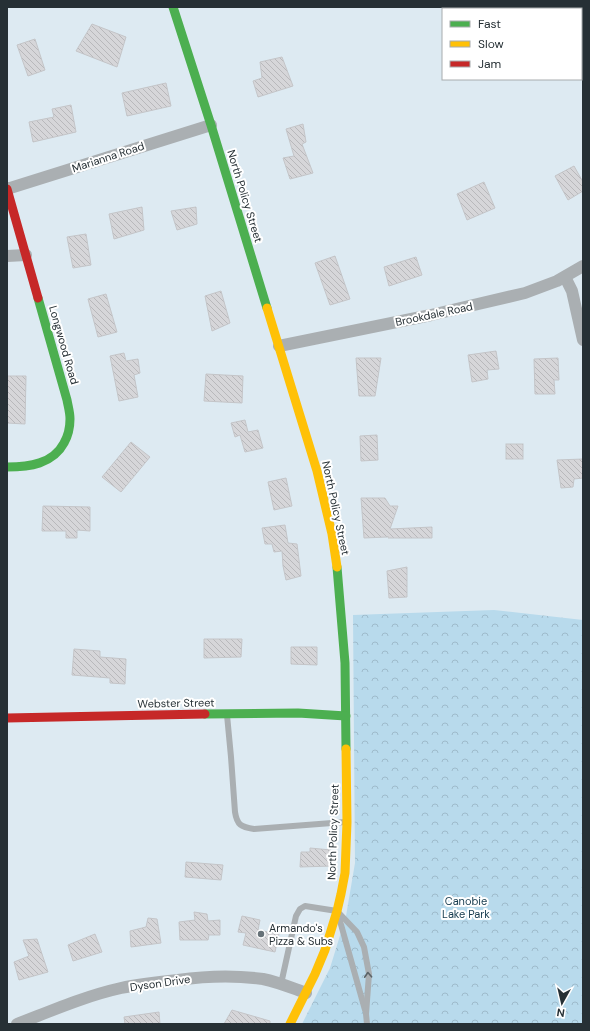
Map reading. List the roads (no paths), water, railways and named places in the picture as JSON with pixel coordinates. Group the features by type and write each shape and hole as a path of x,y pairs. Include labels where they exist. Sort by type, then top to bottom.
{"street":[{"name":"North Policy Street","path":"173,7 211,124 317,471 332,534 337,567 345,663 347,822 345,872 337,911 325,950 306,993 290,1024"},
{"name":"Marianna Road","path":"7,189 211,124"},
{"name":"Longwood Road","path":"7,189 67,400 70,416 69,432 63,447 52,458 38,464 21,467 7,467"},
{"path":"7,256 26,255"},
{"name":"Brookdale Road","path":"279,346 431,315 500,299 537,289 565,277 583,266"},
{"path":"565,277 572,291 583,340"},
{"name":"Webster Street","path":"7,718 298,713 346,716"},
{"name":"Dyson Drive","path":"17,1024 76,1001 120,988 200,977 246,977 281,984 306,993"}],"lane":[{"path":"227,714 234,812 240,825 246,828 254,829 347,822"},
{"path":"281,984 296,916 300,909 305,906 337,911 357,932 364,947 369,974 366,1014 367,1024"},
{"path":"337,911 366,1014"}],"place":[{"name":"Armando's Pizza & Subs","path":"261,934"}],"park label":[{"name":"Canobie Lake Park","path":"466,907"}]}
